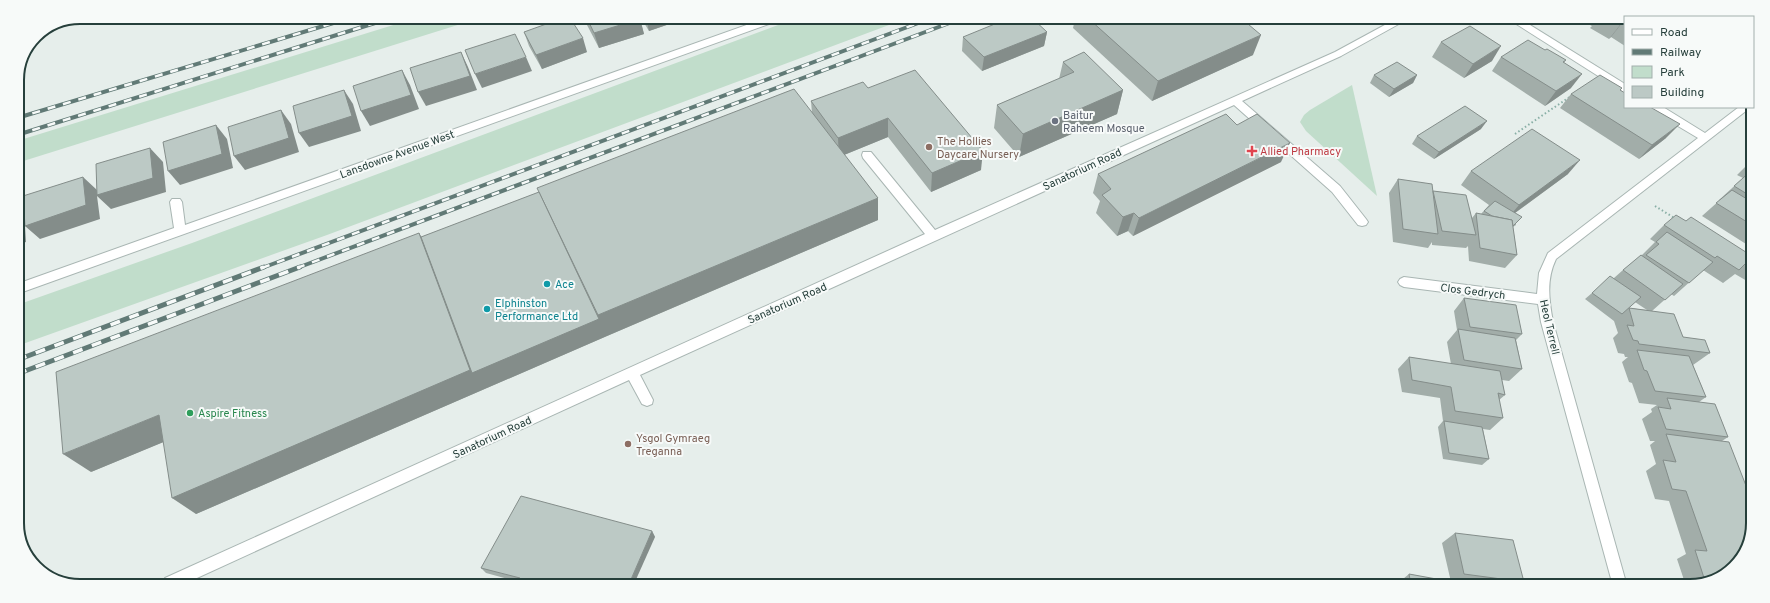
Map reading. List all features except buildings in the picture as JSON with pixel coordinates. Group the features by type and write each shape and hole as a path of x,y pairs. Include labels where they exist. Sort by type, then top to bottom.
{"street":[{"name":"Lansdowne Avenue West","path":"24,287 760,24"},
{"name":"Sanatorium Road","path":"179,579 933,236 1338,54 1394,24"},
{"path":"1521,24 1624,88"},
{"path":"1235,100 1336,188 1362,222"},
{"path":"1657,108 1706,138"},
{"name":"Heol Terrell","path":"1618,579 1547,322 1543,300 1542,281 1545,268 1552,256 1745,108"},
{"path":"867,154 933,236"},
{"path":"176,202 180,231"},
{"name":"Clos Gedrych","path":"1404,282 1543,300"},
{"path":"632,373 647,400"}],"path":[{"path":"1515,134 1601,75"},
{"path":"1634,192 1680,222"}],"green space":[{"path":"397,24 461,24 24,161 24,139"},
{"path":"781,24 892,24 327,235 24,343 24,303 192,243"},
{"path":"1352,85 1377,196 1306,131 1300,122 1304,115 1310,110"}],"railway":[{"path":"24,116 330,24"},
{"path":"24,133 372,24"},
{"path":"262,268 916,24"},
{"path":"297,268 947,24"},
{"path":"24,357 264,267"},
{"path":"24,371 300,267"}],"place":[{"name":"Baitur Raheem Mosque","path":"1055,121"},
{"name":"The Hollies Daycare Nursery","path":"929,147"},
{"name":"Allied Pharmacy","path":"1252,151"},
{"name":"Ace","path":"547,284"},
{"name":"Elphinston Performance Ltd","path":"487,309"},
{"name":"Aspire Fitness","path":"190,413"},
{"name":"Ysgol Gymraeg Treganna","path":"628,444"}]}
